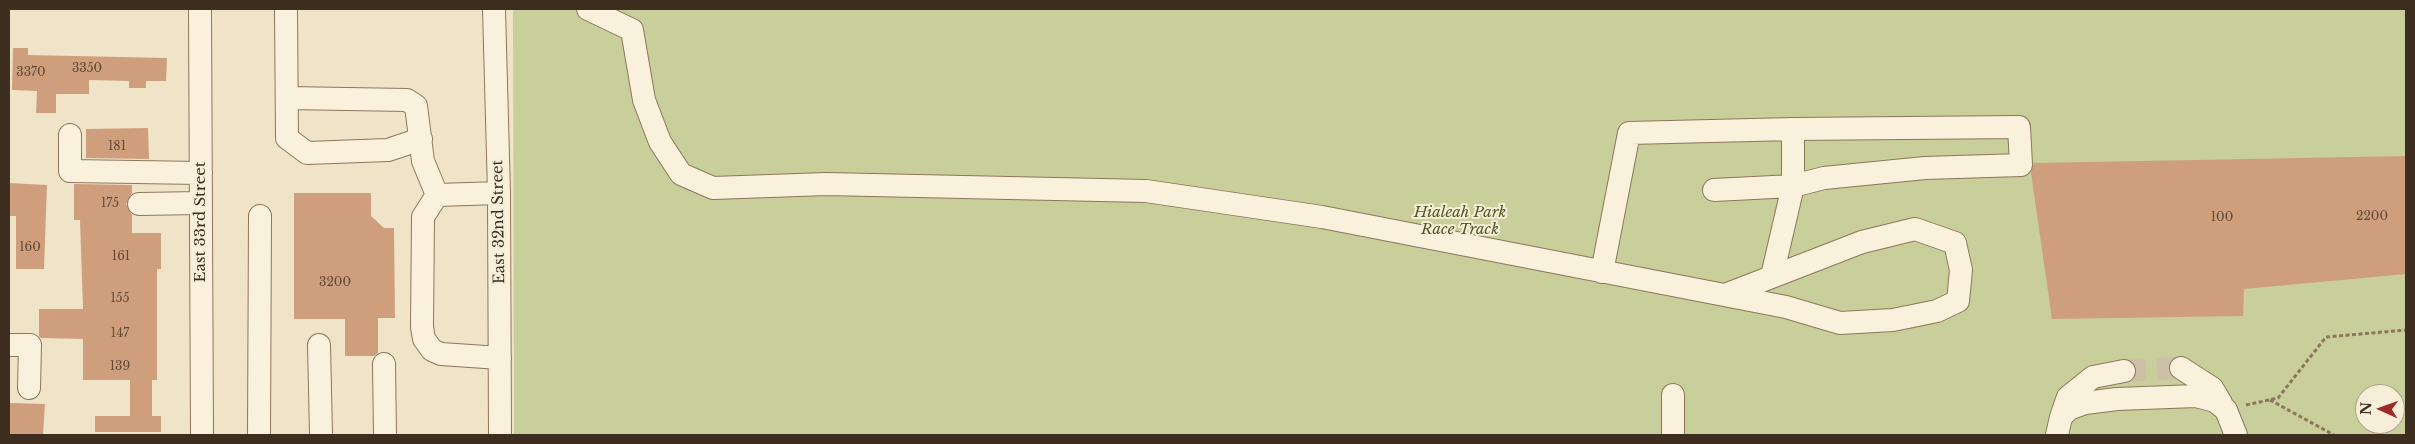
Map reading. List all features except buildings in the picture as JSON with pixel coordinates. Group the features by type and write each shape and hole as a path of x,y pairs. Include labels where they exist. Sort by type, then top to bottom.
{"street":[{"name":"East 33rd Street","path":"200,9 202,435"},
{"path":"286,9 293,98"},
{"path":"301,9 293,98 287,138 307,153 388,150 421,139"},
{"name":"East 32nd Street","path":"494,9 499,193 500,435"},
{"path":"588,9 612,14 632,30 644,100 660,142 681,174 713,188 826,184 1146,191 1322,217 1786,307 1840,323 1893,320 1937,312 1958,301 1961,270 1955,243 1915,229 1862,242 1725,295"},
{"path":"293,98 407,100 416,106 423,161 437,196"},
{"path":"1602,272 1629,133 2019,127 2021,165 1925,168 1824,178 1793,186 1714,190"},
{"path":"1772,276 1793,186 1792,130"},
{"path":"70,135 70,171 201,173"},
{"path":"437,196 499,193"},
{"path":"437,196 423,217 422,327 424,339 432,350 441,354 500,358"},
{"path":"139,204 201,203"},
{"path":"259,435 260,216"},
{"path":"9,344 30,345 29,388"},
{"path":"320,344 321,435"},
{"path":"384,364 385,435"},
{"path":"2182,368 2212,388 2226,410 2236,435"},
{"path":"2059,426 2068,397 2093,377 2124,371"},
{"path":"1673,395 1673,435"},
{"path":"2059,426 2069,409 2085,403 2117,399 2196,396 2215,401 2226,410"}],"path":[{"path":"2226,410 2278,398 2326,337 2406,330"},
{"path":"2270,400 2334,435"}],"green space":[{"name":"Hialeah Park Race Track","path":"513,9 2406,9 2406,435 514,435"}],"tunnel":[{"path":"2124,371 2181,368"}]}
